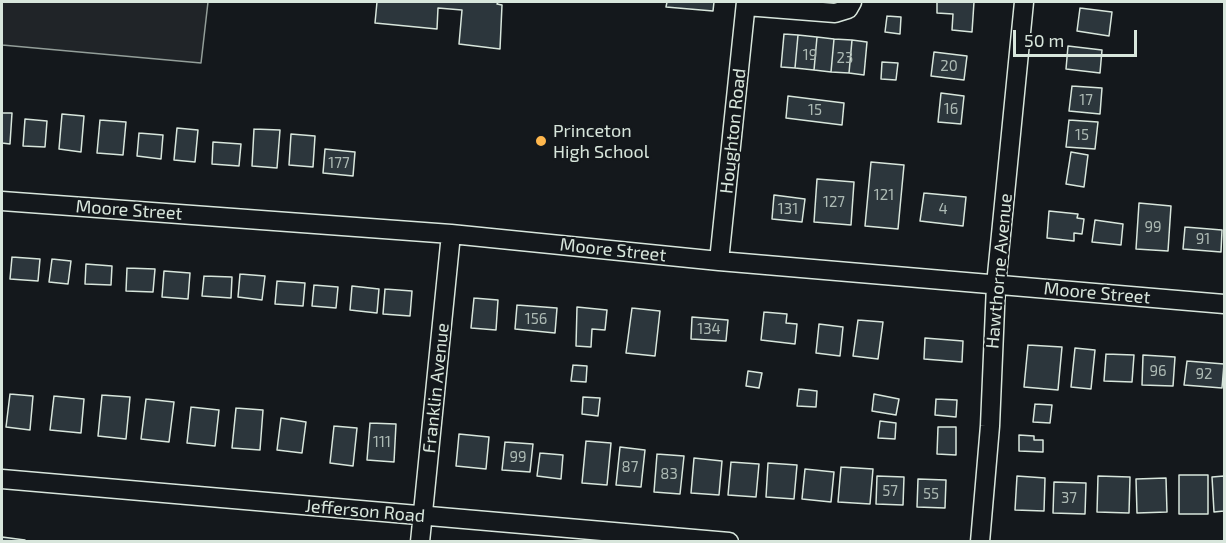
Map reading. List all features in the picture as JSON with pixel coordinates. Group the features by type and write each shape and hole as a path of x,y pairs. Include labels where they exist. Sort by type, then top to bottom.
{"street":[{"path":"746,4 835,13 849,9 852,2"},
{"name":"Hawthorne Avenue","path":"980,542 990,426 996,285 1024,2"},
{"name":"Houghton Road","path":"719,261 746,4"},
{"name":"Moore Street","path":"2,201 451,234 719,261 1224,304"},
{"name":"Franklin Avenue","path":"420,542 451,234"},
{"name":"Jefferson Road","path":"2,479 729,542"}],"shaded area":[{"path":"2,2 208,2 201,63 2,45"}],"building":[{"path":"377,2 498,2 497,4 502,5 500,49 459,44 462,10 438,8 437,29 375,23"},
{"path":"667,2 714,2 713,11 666,7"},
{"path":"937,2 974,2 972,32 952,30 953,14 937,13"},
{"path":"1080,8 1112,12 1109,36 1077,31"},
{"path":"887,16 901,17 900,34 885,32"},
{"path":"784,34 798,35 795,68 781,67"},
{"path":"798,35 817,37 814,70 795,68"},
{"path":"817,37 834,39 831,72 814,70"},
{"path":"834,39 852,40 849,73 831,72"},
{"path":"852,40 867,42 864,75 849,73"},
{"path":"1068,46 1102,50 1100,73 1066,69"},
{"path":"934,52 967,56 964,80 931,76"},
{"path":"882,62 898,63 896,80 881,79"},
{"path":"1072,86 1102,88 1100,114 1069,111"},
{"path":"941,93 964,96 961,124 938,122"},
{"path":"788,96 844,103 842,125 786,118"},
{"path":"2,113 12,113 10,144 2,143"},
{"path":"62,114 84,116 81,152 59,149"},
{"path":"25,119 47,121 45,147 23,146"},
{"path":"100,120 126,122 123,155 97,153"},
{"path":"1069,120 1098,122 1095,149 1066,147"},
{"path":"177,128 198,130 195,162 174,160"},
{"path":"254,129 280,130 277,168 252,166"},
{"path":"139,133 163,135 161,159 137,156"},
{"path":"291,134 315,136 313,167 289,165"},
{"path":"213,142 241,144 239,166 212,164"},
{"path":"325,149 355,152 353,176 323,173"},
{"path":"1071,152 1088,155 1084,187 1066,184"},
{"path":"871,162 904,165 898,229 865,226"},
{"path":"817,179 854,182 851,225 814,222"},
{"path":"924,193 966,197 963,226 920,221"},
{"path":"774,195 805,199 802,222 772,219"},
{"path":"1139,203 1171,206 1168,251 1136,249"},
{"path":"1049,211 1078,214 1077,218 1084,219 1082,234 1074,233 1074,241 1047,238"},
{"path":"1095,220 1123,224 1121,245 1092,242"},
{"path":"1185,227 1222,230 1221,252 1183,249"},
{"path":"12,257 40,259 38,281 10,279"},
{"path":"52,259 71,261 68,284 49,282"},
{"path":"86,264 112,266 111,285 85,284"},
{"path":"127,268 155,269 153,292 126,291"},
{"path":"164,271 190,273 188,299 162,297"},
{"path":"240,274 265,276 262,300 238,297"},
{"path":"204,276 232,277 231,298 202,296"},
{"path":"277,281 305,283 303,306 275,304"},
{"path":"314,285 338,287 336,308 312,306"},
{"path":"352,286 379,289 377,313 350,310"},
{"path":"385,289 412,291 410,316 383,314"},
{"path":"474,298 498,300 496,330 471,328"},
{"path":"517,305 557,308 555,333 515,329"},
{"path":"577,307 607,310 605,330 592,329 591,347 576,346"},
{"path":"632,308 660,311 655,356 626,353"},
{"path":"764,312 787,314 786,323 797,324 795,344 761,340"},
{"path":"692,317 728,320 726,341 691,339"},
{"path":"858,320 883,322 878,359 853,356"},
{"path":"819,324 843,327 840,356 816,353"},
{"path":"925,338 963,341 962,362 924,359"},
{"path":"1028,345 1062,347 1058,390 1024,387"},
{"path":"1075,348 1095,350 1091,389 1071,387"},
{"path":"1106,354 1134,355 1132,382 1104,381"},
{"path":"1143,355 1175,357 1173,386 1142,385"},
{"path":"1187,361 1224,364 1222,388 1184,385"},
{"path":"573,365 587,366 586,382 571,381"},
{"path":"748,371 762,373 759,388 746,386"},
{"path":"799,389 817,391 816,407 797,406"},
{"path":"10,394 33,396 30,430 6,427"},
{"path":"874,394 899,399 896,415 872,411"},
{"path":"102,395 130,397 126,439 98,436"},
{"path":"54,396 84,399 81,433 50,430"},
{"path":"583,397 600,398 598,416 582,414"},
{"path":"146,399 174,402 169,442 141,439"},
{"path":"936,399 957,400 956,417 935,415"},
{"path":"1035,404 1052,405 1050,423 1033,422"},
{"path":"191,407 219,410 215,446 187,443"},
{"path":"236,408 263,410 260,450 232,448"},
{"path":"281,418 306,422 302,453 277,450"},
{"path":"880,421 896,423 895,439 878,438"},
{"path":"370,423 396,424 394,462 367,460"},
{"path":"334,426 357,428 353,466 330,463"},
{"path":"938,427 956,427 956,455 937,454"},
{"path":"459,434 489,437 486,469 456,466"},
{"path":"1019,435 1034,436 1034,440 1043,440 1043,452 1019,451"},
{"path":"586,441 611,443 607,485 582,483"},
{"path":"505,442 533,444 530,472 502,470"},
{"path":"620,447 645,450 641,487 616,485"},
{"path":"540,453 563,455 561,479 537,476"},
{"path":"657,454 684,456 680,494 654,492"},
{"path":"694,458 722,461 719,495 691,493"},
{"path":"731,462 759,464 756,497 728,495"},
{"path":"768,463 797,465 794,499 766,497"},
{"path":"841,467 873,469 870,504 838,502"},
{"path":"805,469 834,472 831,502 802,499"},
{"path":"1179,475 1208,475 1208,514 1179,514"},
{"path":"877,476 904,477 903,505 876,504"},
{"path":"1017,476 1045,478 1044,511 1015,510"},
{"path":"1098,476 1130,477 1129,513 1097,512"},
{"path":"1224,476 1224,511 1214,512 1212,477"},
{"path":"1166,478 1167,512 1137,513 1136,479"},
{"path":"918,479 946,480 945,508 917,507"},
{"path":"1054,482 1086,483 1085,514 1053,513"},
{"path":"2,537 25,540 25,542 2,542"}],"place":[{"name":"Princeton High School","path":"541,141"}]}
